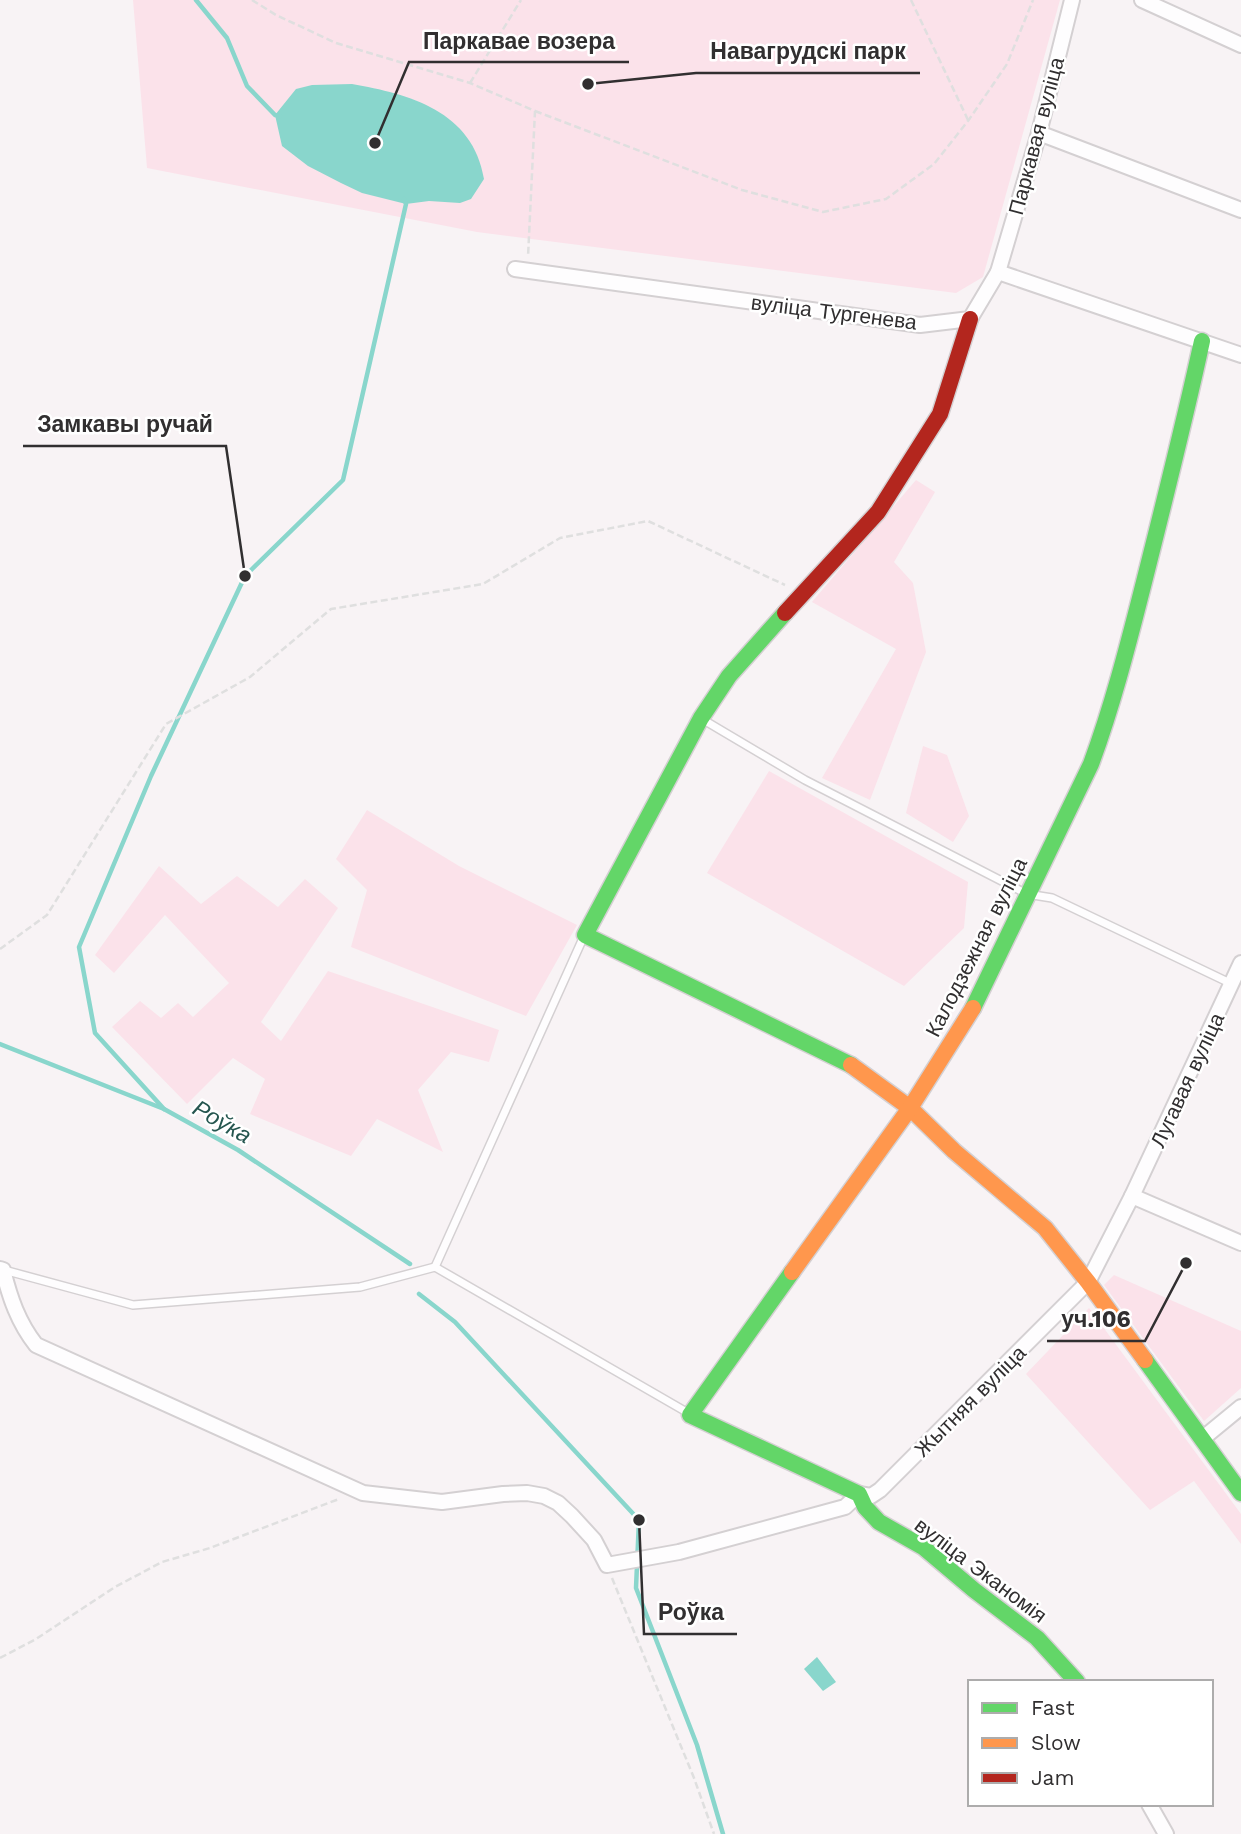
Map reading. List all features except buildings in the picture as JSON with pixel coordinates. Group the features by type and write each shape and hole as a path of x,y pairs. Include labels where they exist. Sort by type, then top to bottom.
{"street":[{"name":"Паркавая вуліца","path":"998,272 1039,133 1072,0"},
{"path":"1142,0 1241,44"},
{"path":"1039,133 1241,210"},
{"name":"вуліца Тургенева","path":"521,270 920,325 970,319"},
{"path":"1241,355 998,272 970,319 940,414 878,513 802,593 729,677 701,719 585,934 858,1069 910,1108 954,1151 1045,1228 1088,1282 1241,1493"},
{"name":"Калодзежная вуліца","path":"690,1415 910,1108 967,1020 1091,764 1107,722 1172,474 1202,341"},
{"name":"Лугавая вуліца","path":"1132,1196 1241,962"},
{"path":"1132,1196 1241,1243"},
{"name":"Жытняя вуліца","path":"607,1565 679,1552 845,1507 859,1494 871,1496 880,1490 1088,1282 1132,1196"},
{"path":"1,1270 14,1309 36,1345 363,1493 442,1502 503,1494 527,1493 544,1496 558,1503 594,1540 607,1565"},
{"path":"1202,1439 1241,1407"},
{"path":"690,1415 859,1494"},
{"name":"вуліца Эканомія","path":"859,1494 865,1507 879,1522 923,1547 1037,1638 1075,1680"},
{"path":"1150,1806 1167,1834"}],"lane":[{"path":"701,719 805,780 1027,894 1052,898 1232,984"},
{"path":"435,1267 585,934"},
{"path":"1,1270 133,1305 360,1287 435,1267 690,1415"}],"path":[{"path":"252,0 276,15 336,43 470,83 535,111 742,190 823,212 886,199 934,164 968,121 1007,64 1033,0"},
{"path":"470,83 521,0"},
{"path":"911,0 968,121"},
{"path":"521,270 535,111"},
{"path":"0,949 47,915 166,724 250,677 331,609 483,584 560,538 648,520 802,593"},
{"path":"0,1658 36,1639 115,1587 162,1562 210,1548 330,1502 363,1493"},
{"path":"607,1565 694,1777 714,1834"}],"shaded area":[{"path":"133,0 1060,0 983,277 956,293 477,232 147,168"},
{"path":"352,84 395,93 435,110 452,122 467,137 478,156 484,179 471,199 460,203 429,201 406,204 362,193 308,166 282,146 275,115 296,89 312,85"},
{"path":"916,480 935,492 894,562 913,583 926,652 870,800 822,778 896,649 812,602"},
{"path":"923,746 947,755 969,816 953,842 906,813"},
{"path":"769,771 968,882 964,928 904,986 707,873"},
{"path":"367,810 459,866 577,925 526,1016 351,947 367,890 336,859"},
{"path":"159,866 201,904 237,876 278,907 305,879 338,908 261,1022 281,1041 328,971 499,1030 489,1062 451,1052 418,1090 443,1152 377,1119 351,1156 250,1114 265,1079 233,1058 187,1104 112,1027 140,1001 161,1018 178,1003 193,1017 229,983 165,915 114,973 95,955"},
{"path":"1114,1275 1241,1331 1241,1388 1204,1421 1104,1285"},
{"path":"1089,1308 1241,1514 1241,1544 1194,1481 1150,1510 1026,1374"},
{"path":"817,1657 836,1682 823,1691 804,1669"}],"waterway":[{"path":"196,0 227,38 247,86 275,115 280,116"},
{"path":"164,1109 95,1033 79,947 151,776 245,576 343,480 406,204 404,199"},
{"name":"Роўка","path":"0,1044 164,1109 238,1150 410,1264"},
{"name":"Роўка","path":"419,1294 455,1322 639,1520 636,1588 697,1745 723,1834"}],"traffic: fast":[{"path":"973,1008 1099,743 1136,612 1202,341"},
{"path":"785,613 729,676 701,718 585,935 851,1065"},
{"path":"792,1272 690,1415 859,1494 865,1507 879,1522 923,1547 1037,1638 1075,1680"},
{"path":"1145,1360 1241,1493"}],"traffic: slow":[{"path":"792,1272 910,1108 973,1008"},
{"path":"851,1065 910,1108 954,1151 1045,1228 1145,1360"}],"traffic: jam":[{"path":"785,613 878,512 940,414 970,319"}],"place":[{"name":"Навагрудскі парк","path":"588,84"},
{"name":"Паркавае возера","path":"375,143"},
{"name":"Замкавы ручай","path":"245,576"},
{"name":"уч.106","path":"1186,1263"},
{"name":"Роўка","path":"639,1520"}]}
